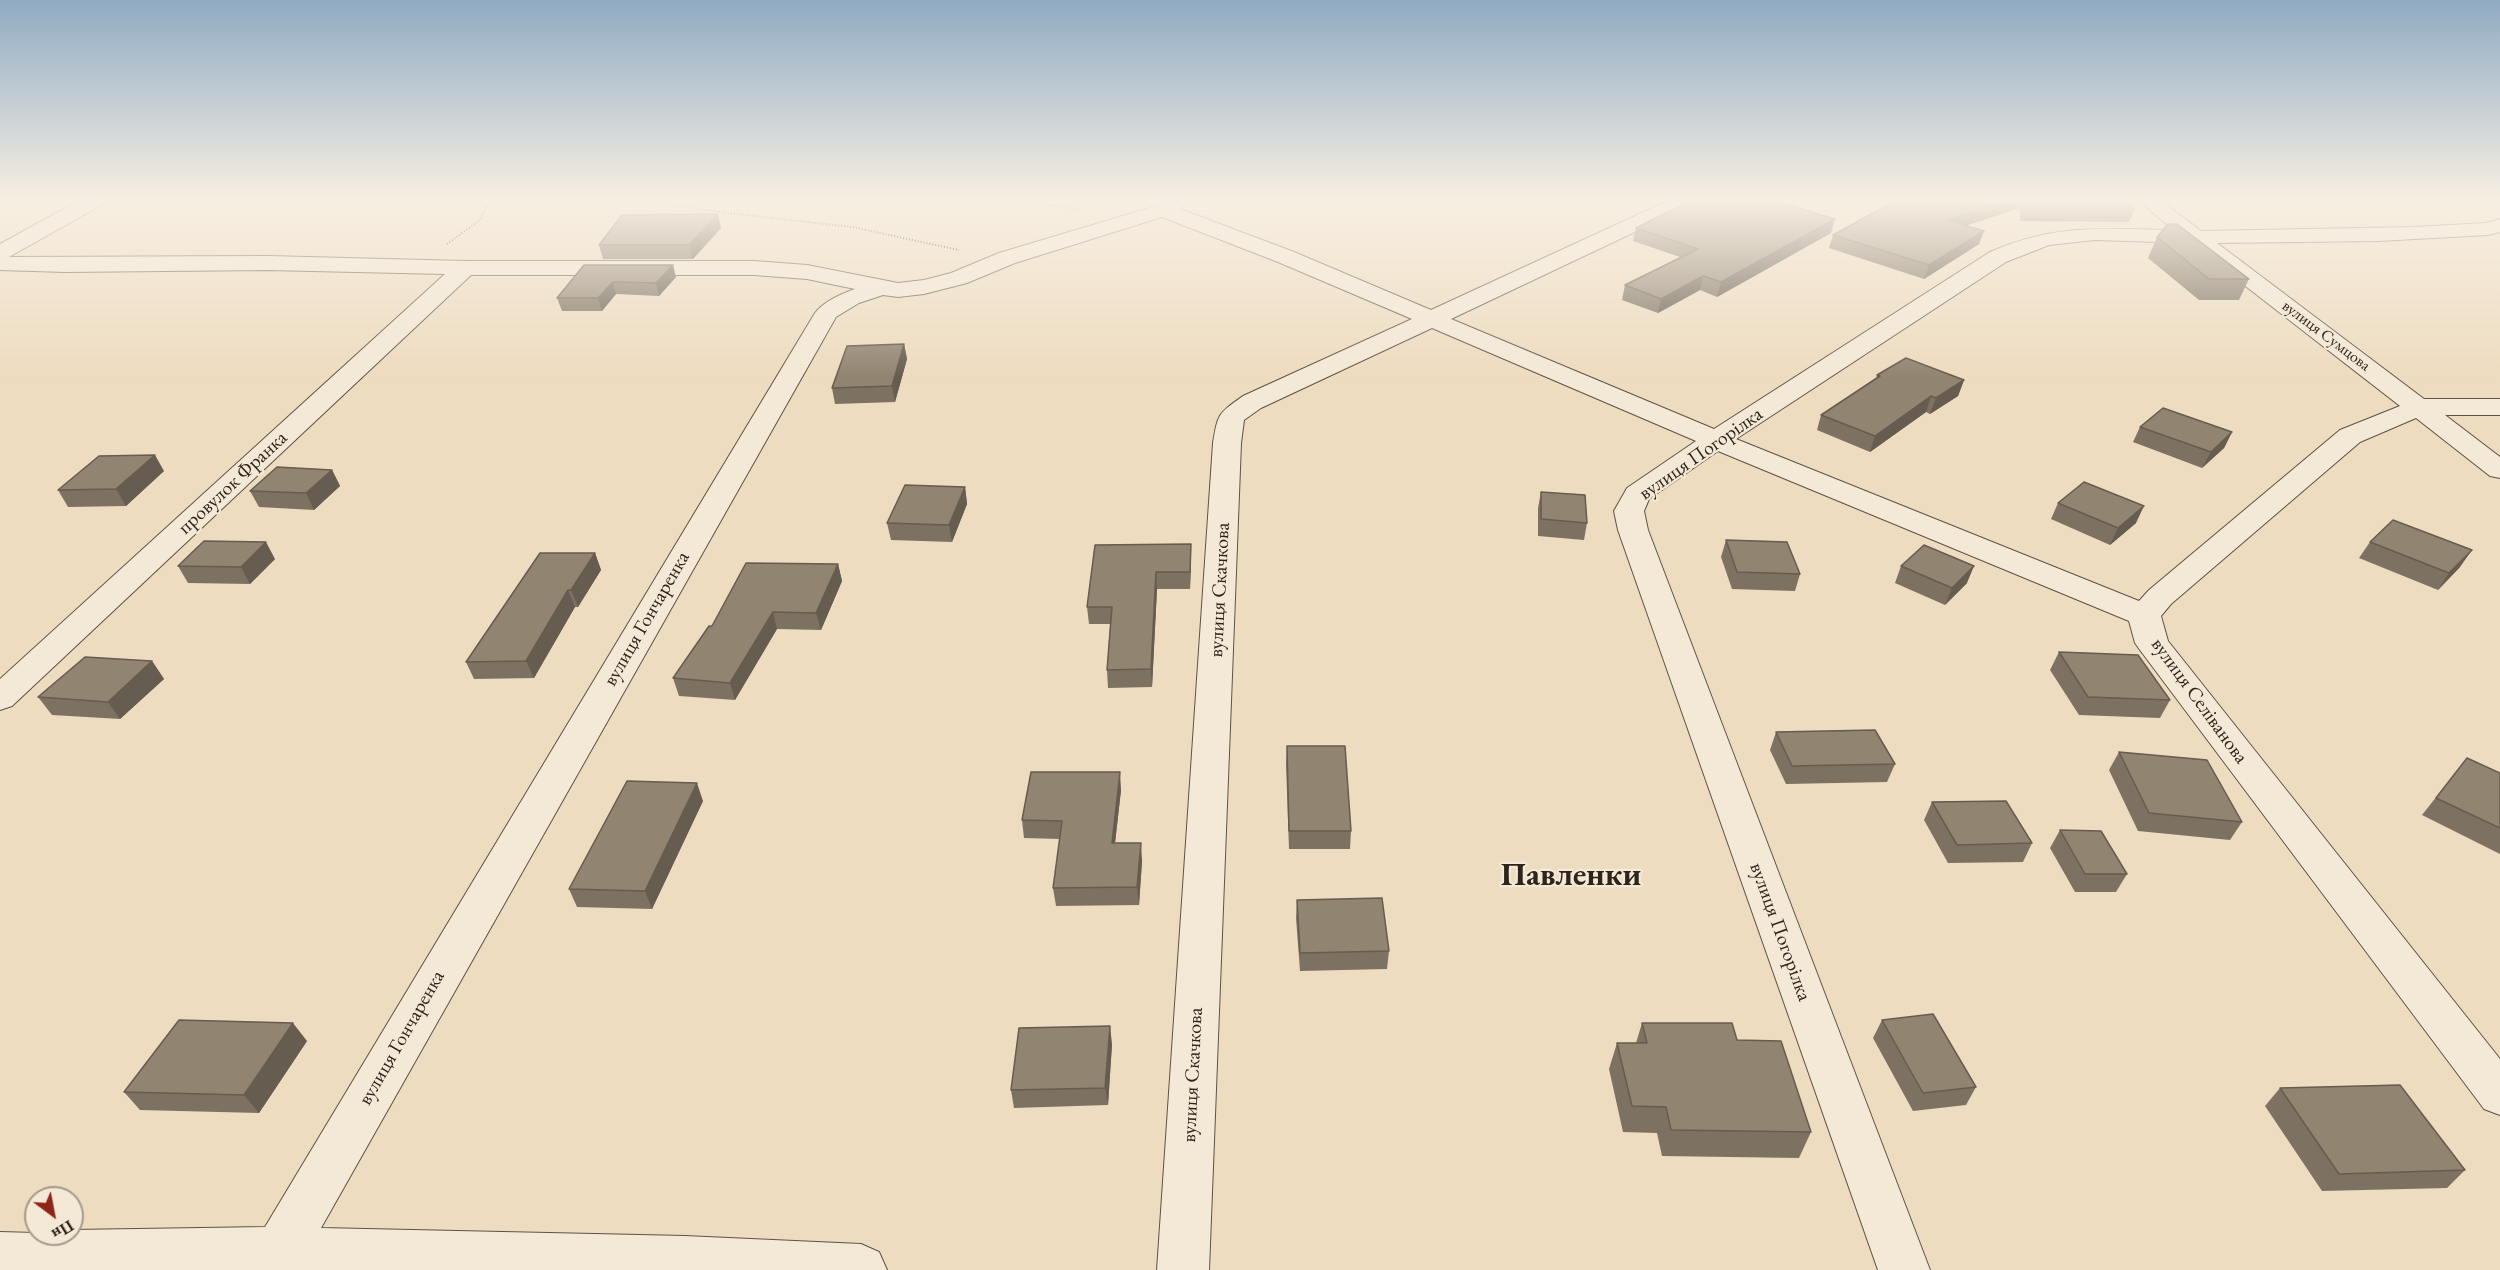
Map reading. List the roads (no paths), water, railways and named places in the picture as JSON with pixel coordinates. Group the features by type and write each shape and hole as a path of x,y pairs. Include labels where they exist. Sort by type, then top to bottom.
{"street":[{"name":"вулиця Гончаренка","path":"272,1261 827,313 851,298 882,288 898,290 924,287 959,278 1006,258"},
{"path":"1289,258 1431,321 1716,440 2144,615"},
{"name":"вулиця Скачкова","path":"1183,1270 1227,443 1231,417 1252,402 1564,258"},
{"name":"вулиця Погорілка","path":"1904,1270 1633,530 1629,511 1637,494 1716,440 2001,258"},
{"name":"вулиця Сумцова","path":"2222,258 2500,470"},
{"path":"0,263 65,265 268,263 452,267 783,269 882,288"},
{"name":"провулок Франка","path":"0,698 452,267"},
{"name":"вулиця Селіванова","path":"2500,407 2420,407 2350,436 2160,597 2144,615 2152,643 2500,1094"},
{"path":"0,1257 684,1265 861,1270"}],"district":[{"name":"Павленки","path":"1571,876"}]}
